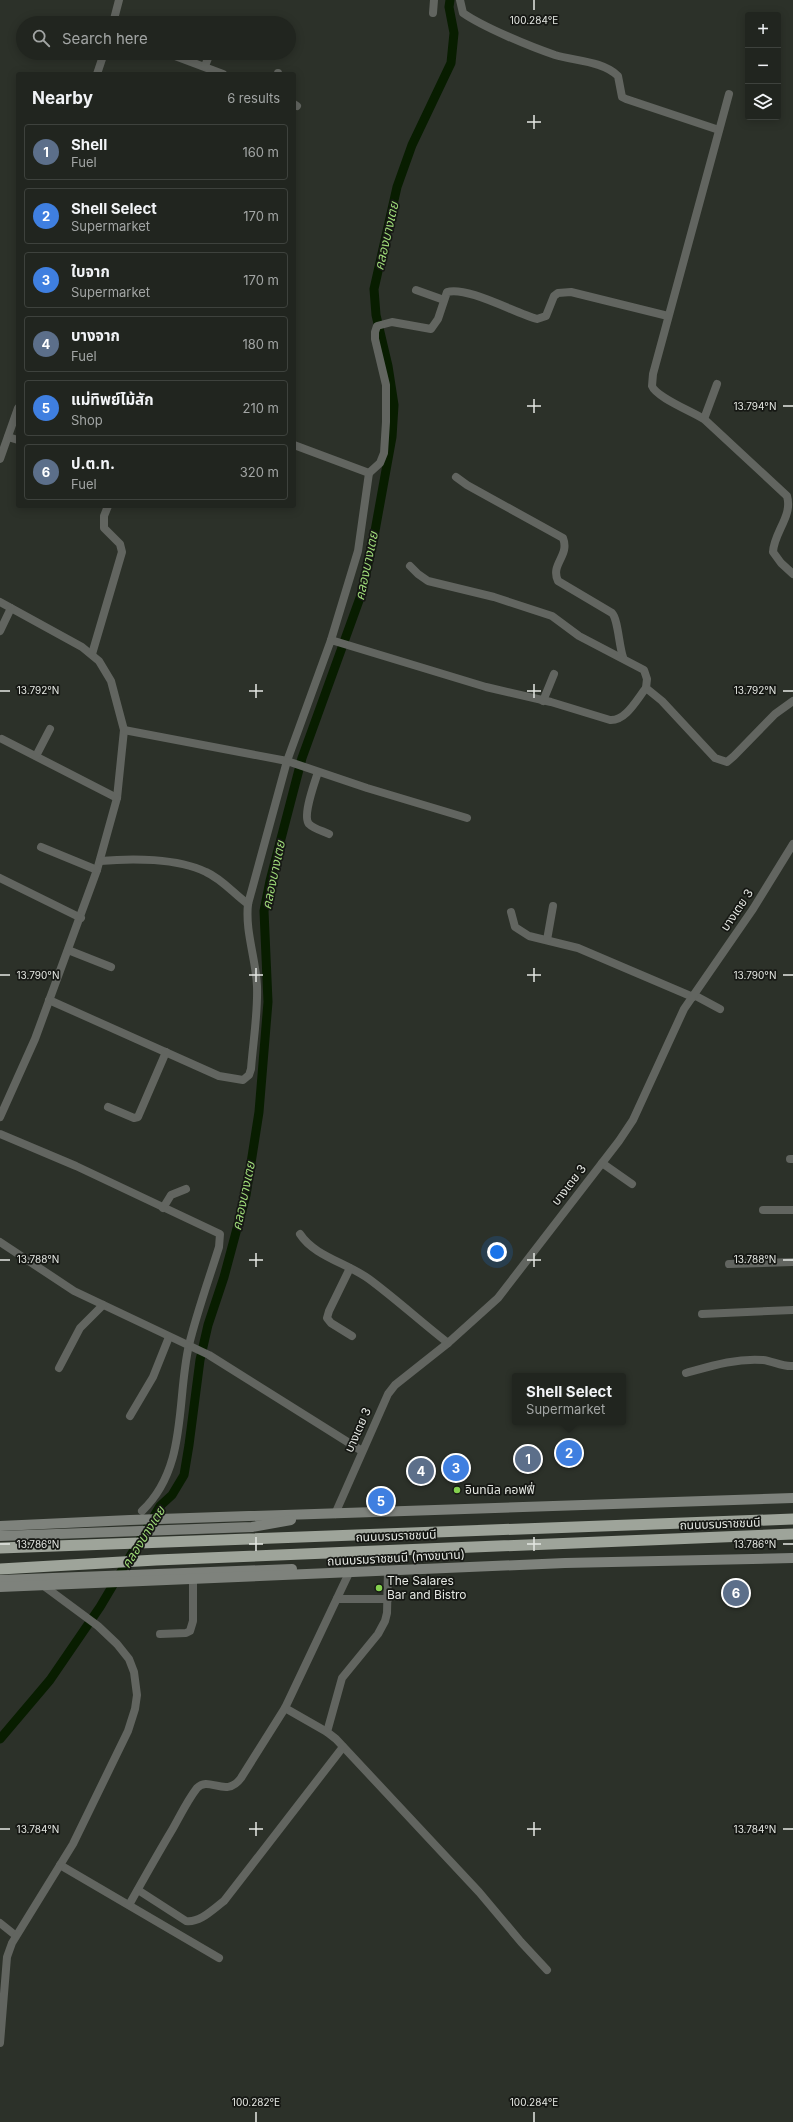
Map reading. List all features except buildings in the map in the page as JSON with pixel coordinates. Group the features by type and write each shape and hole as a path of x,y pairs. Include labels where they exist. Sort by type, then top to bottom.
{"highway":[{"name":"ถนนบรมราชชนนี","path":"0,1548 120,1543 163,1536 793,1519"},
{"name":"ถนนบรมราชชนนี","path":"0,1569 106,1562 793,1534"}],"main road":[{"path":"0,1526 130,1520 793,1498"},
{"path":"0,1536 163,1536 252,1527 330,1514"},
{"name":"ถนนบรมราชชนนี (ทางขนาน)","path":"0,1587 129,1583 565,1563 793,1558"},
{"path":"0,1580 294,1569 353,1573"}],"street":[{"path":"115,16 119,0"},
{"path":"432,13 434,0"},
{"path":"460,0 463,13 496,30 555,55 609,69 618,76 622,97 719,130"},
{"path":"99,72 102,60"},
{"path":"188,60 218,72"},
{"path":"205,66 207,60"},
{"path":"729,94 668,316 653,374 652,386 659,396 704,419 790,501 791,512 774,541 773,552 781,564 793,574"},
{"path":"416,290 444,300"},
{"path":"49,1000 219,1076 239,1080 246,1078 249,1075 251,1069 257,985 247,924 248,904 290,762 334,641 358,551 369,473 380,463 384,453 386,385 375,339 375,332 378,326 392,322 431,329 438,319 447,292 459,291 529,317 542,318 549,313 554,296 558,293 571,292 668,316"},
{"path":"704,419 717,384"},
{"path":"0,459 16,414"},
{"path":"8,437 16,439"},
{"path":"296,446 369,473"},
{"path":"456,477 467,486 563,538 566,548 556,569 558,581 615,616 618,641 623,658"},
{"path":"92,654 122,552 120,544 104,528 104,516 107,508"},
{"path":"334,641 486,687 616,721 623,716 646,688 647,679 644,670 579,636 552,616 494,597 428,581 410,566"},
{"path":"0,602 92,654 99,661 111,681 124,730 117,798 100,861 81,918 35,1039 0,1116"},
{"path":"0,631 11,608"},
{"path":"543,701 554,674"},
{"path":"646,688 662,701 715,758 723,762 727,762 731,759 775,714 793,701"},
{"path":"36,756 50,729"},
{"path":"124,730 290,762 467,818"},
{"path":"2,739 117,798"},
{"path":"318,772 307,814 307,822 312,827 329,834"},
{"name":"บางเตย 3","path":"330,1514 362,1451 383,1402 395,1385 448,1343 498,1298 602,1163 633,1120 676,1026 693,996 753,909 793,844"},
{"path":"41,847 97,870"},
{"path":"100,861 145,859 187,865 207,872 248,904"},
{"path":"0,878 81,918"},
{"path":"547,940 553,906"},
{"path":"510,912 515,927 520,932 578,948 693,996 720,1009"},
{"path":"68,950 111,967"},
{"path":"108,1107 134,1118 138,1117 166,1052"},
{"path":"0,1134 76,1166 220,1234 219,1247 192,1347 174,1459 154,1496 142,1511"},
{"path":"602,1163 632,1184"},
{"path":"163,1208 171,1195 186,1189"},
{"path":"763,1210 793,1210"},
{"path":"300,1234 309,1245 319,1253 369,1279 448,1343"},
{"path":"0,1242 56,1281 169,1337 209,1355 362,1451"},
{"path":"729,1264 793,1262"},
{"path":"350,1268 328,1312 327,1318 331,1323 352,1336"},
{"path":"59,1368 80,1328 103,1305"},
{"path":"702,1314 793,1310"},
{"path":"130,1416 153,1378 169,1337"},
{"path":"686,1373 723,1362 762,1360 793,1366"},
{"path":"327,1732 342,1678 383,1627 387,1613 388,1571"},
{"path":"129,1905 198,1787 206,1784 226,1788 237,1784 285,1708 337,1599 353,1573"},
{"path":"160,1634 186,1633 190,1631 193,1621 193,1580"},
{"path":"0,2044 8,1957 15,1935 73,1844 128,1731 135,1709 136,1684 129,1659 117,1644 98,1626 44,1586"},
{"path":"337,1599 388,1599"},
{"path":"285,1708 327,1732 343,1747 479,1892 547,1970"},
{"path":"138,1890 186,1921 192,1922 202,1917 224,1901 343,1747"},
{"path":"60,1865 219,1958"},
{"path":"0,1923 15,1935"}],"waterway":[{"name":"คลองบางเตย","path":"0,1739 50,1680 100,1607 160,1506 172,1495 184,1475 200,1360 208,1325 224,1277 246,1195 259,1112 268,1002 264,911 270,881 302,758 361,595 373,542 392,437 394,405 388,366 376,315 374,289 397,187 412,145 451,63 454,33 449,7 450,0"}],"place":[{"name":"Shell Select","path":"569,1453"},
{"name":"Shell","path":"528,1459"},
{"name":"ใบจาก","path":"456,1468"},
{"name":"บางจาก","path":"421,1471"},
{"name":"อินทนิล คอฟฟี่","path":"457,1490"},
{"name":"แม่ทิพย์ไม้สัก","path":"381,1501"},
{"name":"The Salares Bar and Bistro","path":"379,1588"},
{"name":"ป.ต.ท.","path":"736,1593"}]}
